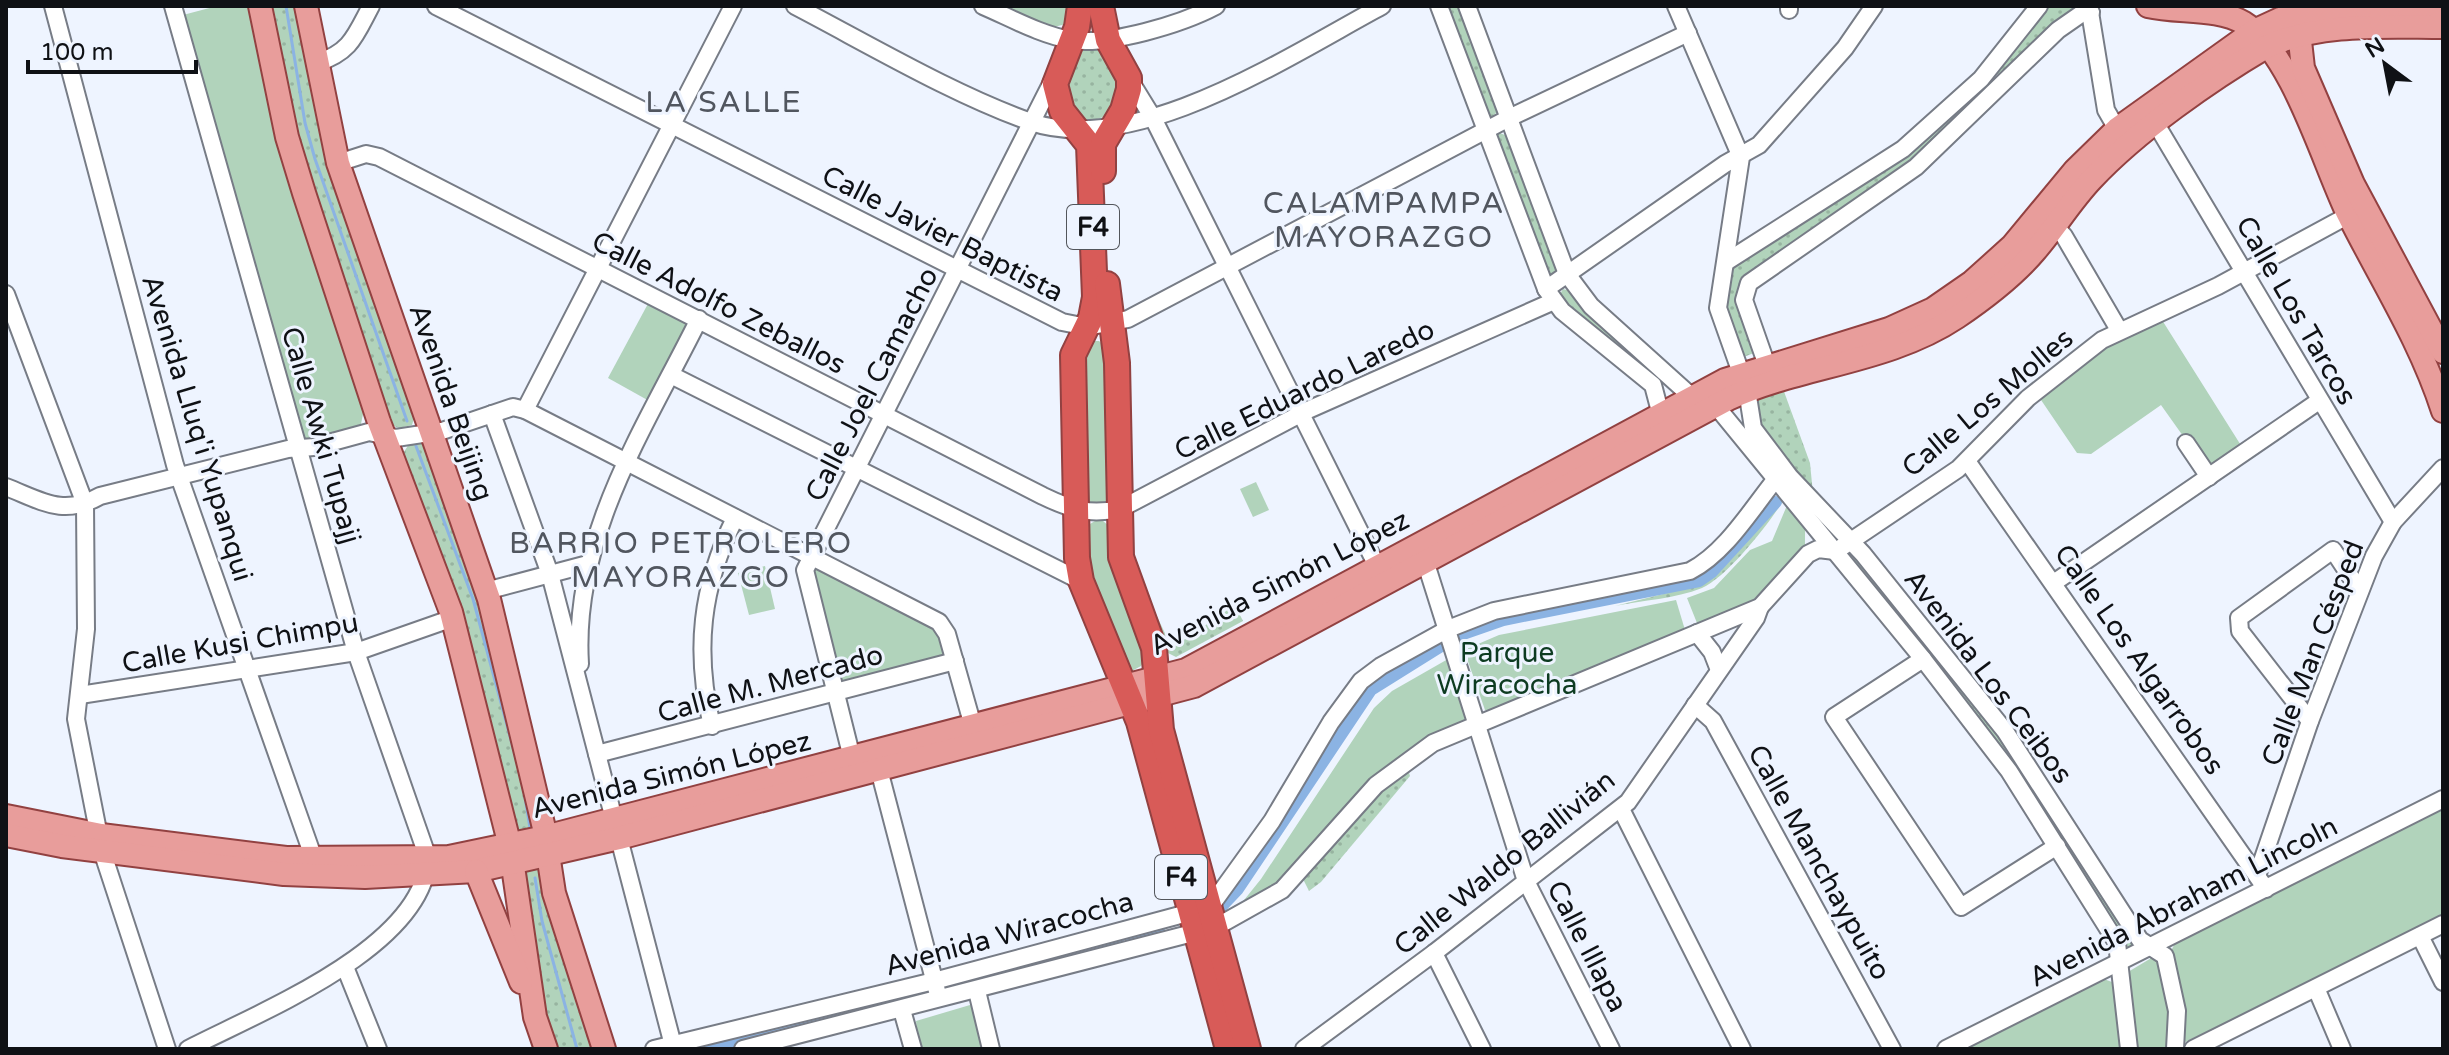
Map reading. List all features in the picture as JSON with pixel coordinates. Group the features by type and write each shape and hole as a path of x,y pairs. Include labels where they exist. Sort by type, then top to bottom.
{"highway":[{"path":"1057,73 1072,40 1080,6"},
{"path":"1101,6 1108,40 1129,78"},
{"name":"F4","path":"1057,73 1057,102 1089,145 1095,297 1087,327 1073,355 1075,511 1081,581 1128,696 1248,1049"},
{"name":"F4","path":"1129,78 1128,100 1103,144 1107,299 1117,363 1124,569 1154,648 1161,730 1228,1049"}],"main road":[{"name":"Avenida Beijing","path":"260,6 287,137 385,436 453,618 529,850 554,893 604,1049"},
{"name":"Avenida Beijing","path":"306,6 338,163 486,591 529,850 535,1017 546,1049"},
{"path":"2148,6 2231,17 2260,39 2291,84 2349,215 2414,336 2443,411"},
{"name":"Avenida Simón López","path":"2048,218 2094,149 2117,129 2260,39 2342,9 2439,23"},
{"path":"2299,25 2303,68 2353,184 2443,352"},
{"name":"Avenida Simón López","path":"1663,424 1692,397 1770,373 1889,329 1933,309 1993,264 2110,161 2260,39"},
{"name":"Avenida Simón López","path":"6,835 476,871 529,850 1128,696 1157,689 1194,686 1423,554 1663,424 1716,406 1743,382"},
{"name":"Avenida Simón López","path":"1157,689 1186,670 1377,566 1423,554"},
{"name":"Avenida Simón López","path":"877,761 973,726 1128,696"},
{"name":"Avenida Simón López","path":"6,816 101,843 284,874 365,877 428,866 471,854 529,850"},
{"path":"476,871 535,1017"}],"street":[{"name":"Avenida Lluq'i Yupanqui","path":"53,6 147,366 180,477 314,859"},
{"name":"Calle Awki Tupajj","path":"173,6 356,652 428,866"},
{"path":"317,63 338,56 349,46 371,6"},
{"name":"Calle Javier Baptista","path":"436,6 957,271 1062,322 1087,327 1112,325 1509,118 1688,33"},
{"path":"525,410 733,6"},
{"path":"795,6 936,78 1032,122 1078,128 1153,118 1214,94 1382,6"},
{"path":"983,6 1072,40 1108,40 1188,18 1216,6"},
{"path":"1439,6 1550,295 1654,376 1692,397"},
{"path":"1467,6 1567,274 1591,306 1654,376 1663,424"},
{"path":"1676,6 1741,157"},
{"name":"Calle Eduardo Laredo","path":"1075,511 1120,509 1303,413 1550,295 1567,274 1759,145 1806,95 1874,6"},
{"path":"1726,262 1903,149 1988,72 2039,6"},
{"path":"1770,373 1744,300 1749,283 1916,167 2058,30 2090,9 2106,110 2117,129"},
{"path":"1988,72 2001,88"},
{"name":"Calle Joel Camacho","path":"854,768 805,570 1057,73"},
{"path":"1129,78 1153,118 1303,413 1377,566"},
{"name":"Calle Los Tarcos","path":"2156,124 2393,522"},
{"name":"Calle Adolfo Zeballos","path":"338,163 366,154 379,157 1075,511"},
{"name":"Avenida Los Ceibos","path":"1741,157 1732,227 1718,292 1718,308 1743,382 1749,417 1761,441 1851,541 2005,731 2140,940 2168,962 2177,1011 2175,1049"},
{"name":"Calle Los Molles","path":"1835,551 1967,461 2035,391 2119,330 2245,271 2349,215"},
{"path":"2048,218 2119,330"},
{"path":"1732,227 1742,238 1755,243"},
{"path":"6,296 85,504 86,629 76,719 101,843 167,1049"},
{"path":"582,697 581,606 588,564 603,512 699,319"},
{"path":"671,375 856,471 1081,581"},
{"path":"2055,582 2319,401"},
{"name":"Avenida Los Ceibos","path":"1716,406 1990,743 2057,846 2113,934 2120,961 2129,1049"},
{"path":"6,487 65,508 85,504 100,496 369,432 396,438 431,432 513,407 525,410 625,464 939,622 947,634 973,726"},
{"path":"492,414 550,574 673,1047"},
{"path":"2186,443 2209,477"},
{"name":"Calle Los Algarrobos","path":"1967,461 2055,582 2258,873 2266,889"},
{"name":"Calle Man Césped","path":"2258,873 2310,721 2360,591 2393,522 2443,468"},
{"path":"1203,920 1258,842 1331,722 1361,681 1381,666 1448,629 1494,611 1690,571 1701,566 1775,480"},
{"path":"712,726 703,691 702,619 708,584 735,518"},
{"path":"1808,519 1808,554 1818,549 1835,551"},
{"path":"2310,721 2240,631 2239,618 2333,550 2360,591"},
{"name":"Calle Illapa","path":"1423,554 1526,881 1611,1049"},
{"name":"Avenida Wiracocha","path":"743,1049 977,991 1203,920 1282,890 1376,785 1433,743 1760,607 1808,554"},
{"path":"486,591 588,564"},
{"name":"Calle Waldo Ballivián","path":"1304,1049 1621,809 1760,607"},
{"name":"Calle Kusi Chimpu","path":"80,695 356,652 453,618"},
{"path":"1697,633 1712,652 1719,670"},
{"path":"1923,659 1834,717 1961,907 2057,846"},
{"name":"Calle M. Mercado","path":"597,754 955,661"},
{"name":"Calle Manchaypuito","path":"1695,705 1713,721 1892,1049"},
{"path":"877,761 939,1000"},
{"name":"Avenida Abraham Lincoln","path":"1946,1049 2443,799"},
{"path":"1621,809 1742,1049"},
{"path":"188,1049 345,967 382,939 416,895 428,866"},
{"name":"Avenida Wiracocha","path":"654,1049 1203,920"},
{"path":"2193,1049 2218,1044 2316,988 2443,924"},
{"path":"2420,936 2443,982"},
{"path":"1434,953 1482,1049"},
{"path":"345,967 378,1049"},
{"path":"2316,988 2342,1049"},
{"path":"977,991 991,1049"},
{"path":"902,1010 913,1049"}],"green space":[{"path":"217,6 252,6 364,409 361,424 355,429 303,442 183,15"},
{"path":"270,6 300,6 415,415 412,425 399,428 389,424 297,136"},
{"path":"1002,6 1073,6 1066,24 1054,27"},
{"path":"1445,6 1458,6 1498,110 1493,117 1487,116"},
{"path":"2043,6 2078,6 2001,79 1995,71"},
{"path":"1088,47 1102,50 1123,90 1107,116 1090,121 1075,116 1060,87 1078,51"},
{"path":"1987,82 1994,85 1913,164 1745,281 1759,351 1741,358 1725,307 1732,266"},
{"path":"1494,131 1505,135 1556,265 1557,272 1549,276"},
{"path":"1563,289 1570,291 1651,372 1649,375 1562,302 1560,294"},
{"path":"650,300 690,322 651,402 608,378"},
{"path":"2162,320 2242,447 2211,469 2205,467 2161,405 2091,454 2077,453 2039,397 2102,350"},
{"path":"1091,341 1099,341 1108,349 1109,500 1090,505 1086,502 1079,356"},
{"path":"1782,386 1810,463 1813,494 1759,427 1755,399"},
{"path":"422,442 473,581 539,830 516,833 460,609 402,455 409,444"},
{"path":"1256,482 1269,510 1253,517 1240,489"},
{"path":"1781,498 1783,501 1757,536 1735,562 1712,582 1681,595 1615,606 1691,587 1711,578"},
{"path":"1788,503 1805,525 1805,550 1750,603 1700,625 1697,623 1687,598 1714,588 1750,550 1772,541"},
{"path":"1095,521 1103,521 1109,526 1146,658 1141,666 1130,672 1091,587 1085,527"},
{"path":"1854,554 2000,733 2136,945 2125,951 2123,943 1853,562"},
{"path":"765,566 775,609 749,615 738,573"},
{"path":"814,567 934,624 950,654 932,662 923,660 852,678 848,684 841,682"},
{"name":"Parque Wiracocha","path":"1676,600 1685,630 1492,713 1485,710 1464,650 1499,635"},
{"path":"1235,605 1243,621 1176,657 1168,653 1149,610 1153,608 1172,648"},
{"name":"Parque Wiracocha","path":"1448,659 1466,716 1463,723 1450,728 1279,884 1236,910 1261,879 1374,708 1392,691"},
{"path":"1408,769 1410,776 1321,882 1309,891 1303,879 1315,864 1365,807"},
{"path":"2443,805 2443,919 2185,1042 2172,949 2175,943"},
{"path":"541,867 597,1049 556,1049 544,1017 523,872"},
{"path":"2153,957 2160,959 2169,996 2169,1049 2135,1049 2128,972"},
{"path":"2101,978 2112,982 2116,989 2121,1049 1959,1049"},
{"path":"973,1006 985,1049 919,1049 916,1021"}],"waterway":[{"path":"286,6 305,123 315,159 407,421"},
{"path":"416,446 473,599 518,766"},
{"path":"1460,635 1503,620 1699,581 1712,572 1776,502"},
{"path":"1220,908 1238,889 1371,690 1443,645"},
{"path":"523,785 530,828"},
{"path":"535,878 542,921 577,1049"},
{"path":"1132,938 1159,930"},
{"path":"967,983 1118,941"},
{"path":"702,1049 887,1004"}],"district":[{"name":"LA SALLE","path":"724,102"},
{"name":"CALAMPAMPA MAYORAZGO","path":"1384,220"},
{"name":"BARRIO PETROLERO MAYORAZGO","path":"681,560"}]}
